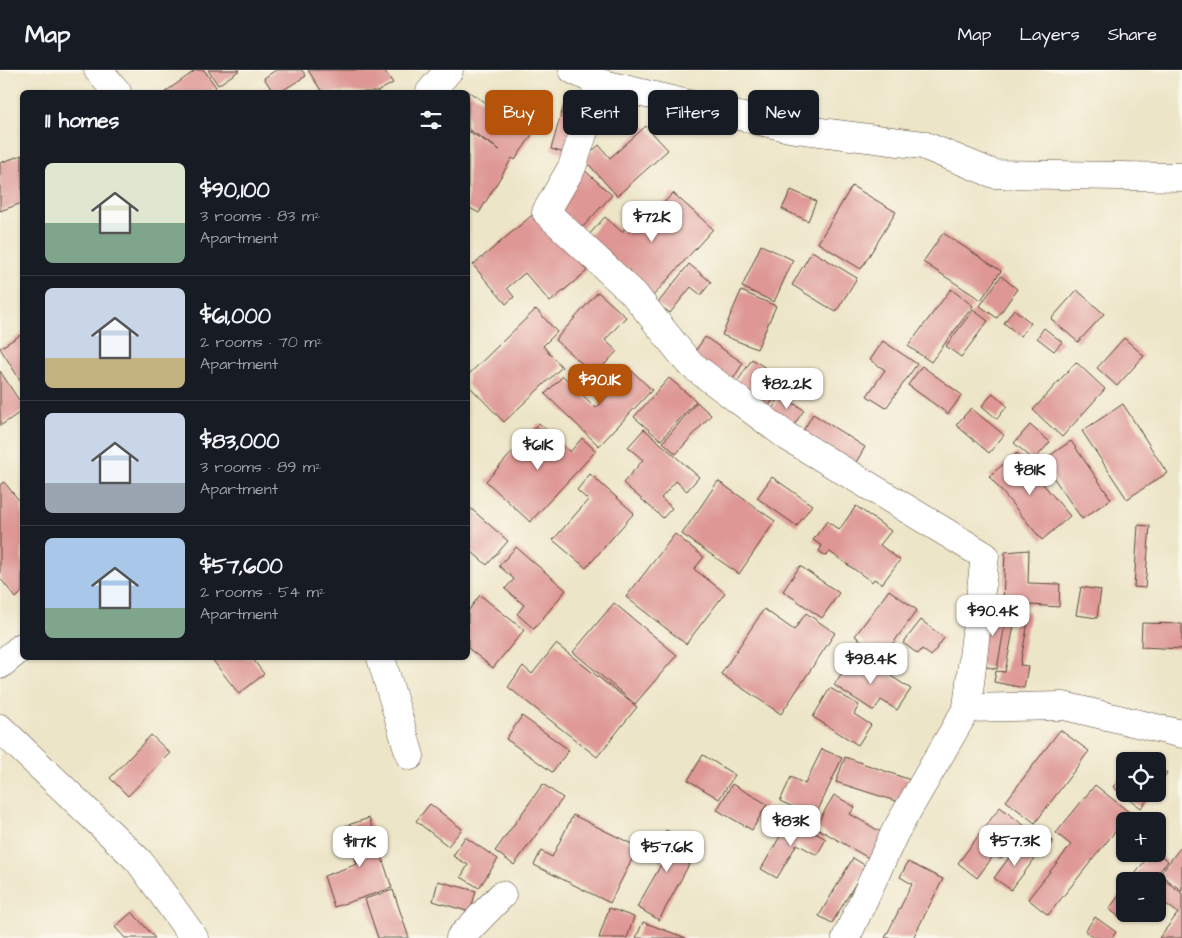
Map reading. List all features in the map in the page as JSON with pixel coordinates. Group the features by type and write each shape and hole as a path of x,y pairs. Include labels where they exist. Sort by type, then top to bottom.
{"street":[{"path":"98,70 115,90"},
{"path":"432,90 449,70"},
{"path":"573,70 600,83 789,128 923,145 994,174 1182,177"},
{"path":"600,83 572,167 546,212 634,294 689,363 788,437 984,556 967,708 896,832 846,938"},
{"path":"0,665 20,649"},
{"path":"382,660 410,756"},
{"path":"967,708 1064,706 1182,734"},
{"path":"0,728 139,861 194,938"},
{"path":"460,938 502,896"}],"building":[{"path":"196,70 204,70 216,87 212,90 168,90"},
{"path":"208,70 240,70 218,85"},
{"path":"276,70 302,70 306,76 283,90 272,90 264,78"},
{"path":"308,70 384,70 393,83 381,90 321,90"},
{"path":"470,93 485,102 485,135 532,135 515,160 512,158 479,213 470,208 470,132 500,150 470,130"},
{"path":"563,107 563,135 581,135 575,156 551,149"},
{"path":"646,126 648,135 654,135 668,150 617,196 584,159 599,145 610,158"},
{"path":"20,156 20,204 0,211 0,163"},
{"path":"582,168 612,195 581,229 555,206"},
{"path":"852,186 896,212 861,269 818,243"},
{"path":"791,190 816,201 808,221 782,209"},
{"path":"673,193 713,229 652,297 586,238 605,217 622,232 640,211 649,219"},
{"path":"537,211 587,271 550,302 525,273 507,288 514,297 506,304 473,265"},
{"path":"943,233 1001,271 981,300 923,262"},
{"path":"761,245 793,260 774,302 742,287"},
{"path":"812,251 857,278 836,312 792,285"},
{"path":"689,264 711,282 701,295 691,287 670,313 657,304"},
{"path":"1001,276 1017,289 997,318 980,306"},
{"path":"951,289 973,306 931,362 908,346"},
{"path":"1077,290 1104,314 1078,342 1051,319"},
{"path":"741,291 776,306 757,349 722,335"},
{"path":"598,292 626,317 605,340 617,351 595,375 555,340"},
{"path":"536,309 557,332 543,346 562,367 504,422 470,387 470,373"},
{"path":"1014,309 1031,323 1020,336 1004,323"},
{"path":"973,310 988,321 961,357 946,346"},
{"path":"1044,328 1062,342 1054,351 1037,338"},
{"path":"20,335 20,380 0,348"},
{"path":"705,337 743,363 731,382 692,356"},
{"path":"1124,338 1144,356 1117,386 1097,368"},
{"path":"883,341 917,364 886,408 867,396 885,370 870,360"},
{"path":"752,359 773,373 766,384 778,392 767,409 734,387"},
{"path":"1076,362 1105,389 1062,437 1033,410"},
{"path":"922,366 962,395 948,414 908,385"},
{"path":"0,371 20,402 20,412 0,426"},
{"path":"632,371 652,390 599,446 545,394 563,376 596,408"},
{"path":"669,378 696,401 661,440 634,417"},
{"path":"993,393 1007,406 997,419 982,406"},
{"path":"781,395 804,410 794,425 771,411"},
{"path":"697,402 711,415 676,454 663,442"},
{"path":"1123,404 1167,473 1127,499 1082,431"},
{"path":"971,408 1004,435 989,453 956,425"},
{"path":"813,414 865,447 855,464 803,431"},
{"path":"539,423 570,452 582,438 596,451 530,522 486,481"},
{"path":"1030,425 1050,442 1034,460 1014,443"},
{"path":"644,429 699,477 687,491 676,481 661,498 672,508 663,518 623,483 643,460 628,447"},
{"path":"1071,441 1111,499 1082,519 1042,461"},
{"path":"1017,453 1070,516 1042,540 989,476"},
{"path":"590,474 634,513 586,568 553,540 588,500 577,490"},
{"path":"772,477 812,505 797,526 757,498"},
{"path":"718,481 775,521 739,574 682,534"},
{"path":"4,482 20,502 20,594 16,598 0,578 0,485"},
{"path":"856,506 891,531 880,545 900,560 882,584 874,579 872,582 830,552 826,556 819,551 822,546 813,540 827,521 839,530"},
{"path":"470,508 508,541 487,565 472,552 470,555"},
{"path":"1138,525 1150,526 1145,588 1134,587"},
{"path":"675,534 704,557 694,569 725,593 686,644 626,597"},
{"path":"516,547 566,590 534,629 517,614 524,605 505,589 514,579 499,566"},
{"path":"1029,550 1028,583 1060,584 1059,607 1003,603 1005,552"},
{"path":"800,566 839,593 822,618 783,591"},
{"path":"1081,587 1101,590 1097,618 1076,615"},
{"path":"889,590 917,610 881,660 864,648 866,644 855,636"},
{"path":"480,595 524,630 493,668 470,650 470,608"},
{"path":"614,603 677,655 635,704 573,652"},
{"path":"990,604 1008,607 997,669 978,665"},
{"path":"764,609 794,630 806,613 835,633 781,714 721,674"},
{"path":"1017,610 1030,612 1020,665 1028,666 1024,688 994,682 996,671 1005,672"},
{"path":"921,620 944,638 931,656 922,649 918,654 903,643"},
{"path":"1142,623 1182,624 1182,649 1141,647"},
{"path":"556,644 637,707 597,757 508,687 523,666 532,674"},
{"path":"855,653 911,689 897,710 881,700 874,711 834,685"},
{"path":"213,660 254,660 264,674 239,694"},
{"path":"830,688 859,705 854,714 871,725 858,745 813,717"},
{"path":"522,716 569,750 552,772 506,739"},
{"path":"1060,730 1089,751 1035,823 1006,801"},
{"path":"151,735 170,753 128,796 110,778"},
{"path":"822,749 842,758 815,817 780,801 791,777 805,784"},
{"path":"703,755 735,775 719,799 688,780"},
{"path":"845,757 919,783 908,805 836,782"},
{"path":"543,784 563,798 514,865 495,851"},
{"path":"732,784 767,804 752,830 717,810"},
{"path":"1095,785 1129,812 1116,812 1116,830 1048,915 1028,899 1071,845 1056,833"},
{"path":"834,795 855,807 850,814 886,835 872,860 815,827"},
{"path":"1133,802 1146,802 1141,808"},
{"path":"430,804 462,829 448,846 416,821"},
{"path":"1000,807 1026,827 1001,859 995,854 977,878 958,863"},
{"path":"573,815 638,847 610,903 534,865 541,851 552,857"},
{"path":"369,818 392,888 334,907 324,876 357,864 345,826"},
{"path":"790,819 826,839 817,855 797,844 777,878 761,869"},
{"path":"1034,826 1053,841 1041,857 1021,842"},
{"path":"666,830 698,848 659,920 637,907 662,863 652,856"},
{"path":"465,837 498,859 479,888 461,877 468,865 453,856"},
{"path":"1019,844 1036,857 1011,890 994,878"},
{"path":"1180,848 1182,850 1182,891 1166,879 1166,872 1162,872"},
{"path":"853,858 866,866 832,923 819,916"},
{"path":"1168,861 1159,872 1137,872 1144,862"},
{"path":"908,862 943,879 913,938 885,938 912,884 900,877"},
{"path":"438,881 476,891 470,912 433,901"},
{"path":"1166,881 1182,893 1182,938 1159,938 1178,913 1166,904"},
{"path":"393,890 409,938 378,938 365,899"},
{"path":"1116,899 1116,914 1109,909"},
{"path":"609,908 634,917 627,938 599,938"},
{"path":"132,912 155,938 125,938 115,927"},
{"path":"1095,917 1116,932 1112,938 1095,938 1085,931"},
{"path":"643,922 686,938 636,938"}]}
